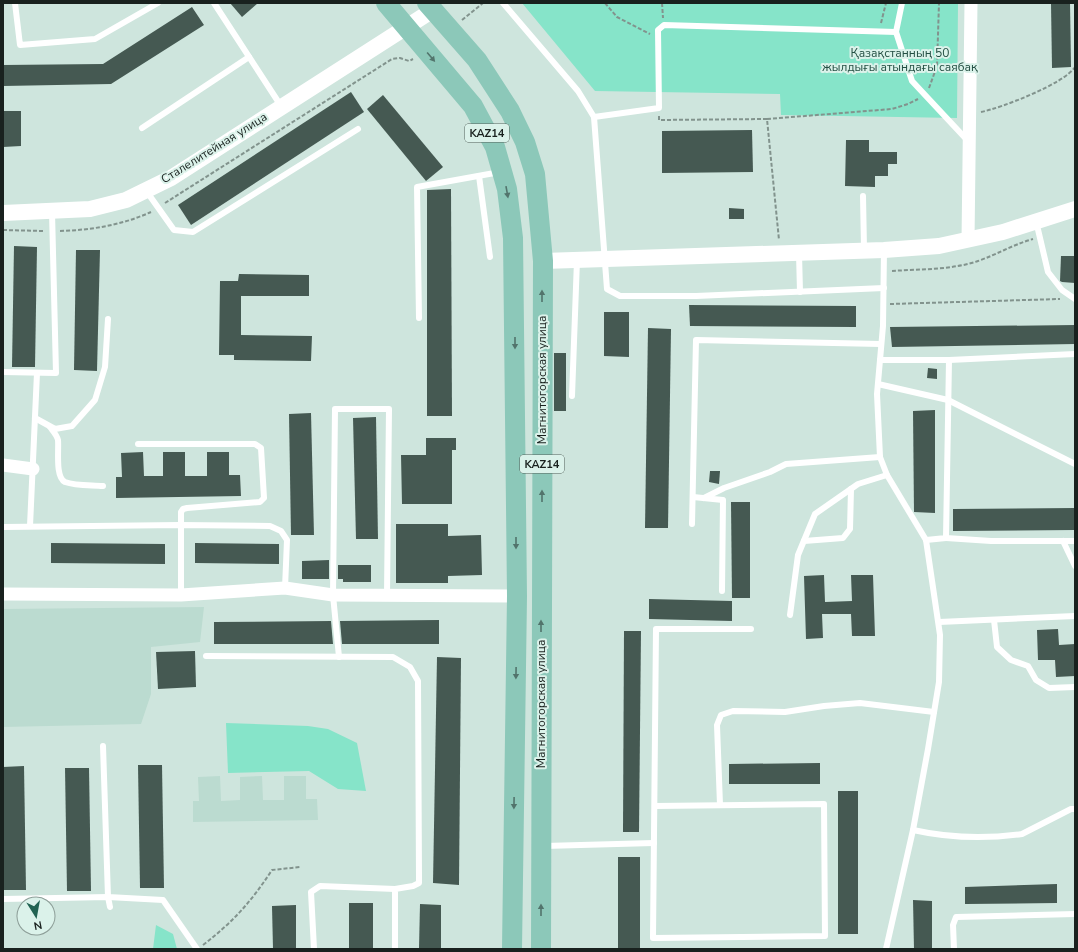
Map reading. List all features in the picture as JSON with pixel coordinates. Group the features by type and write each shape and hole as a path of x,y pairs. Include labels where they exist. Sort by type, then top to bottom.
{"main road":[{"name":"Магнитогорская улица","path":"386,3 473,106 495,147 506,189 513,238 517,596 512,949"},
{"name":"Магнитогорская улица","path":"430,6 477,60 510,111 525,142 535,174 543,261 541,949"}],"street":[{"path":"968,240 971,3"},
{"name":"Магнитогорская улица","path":"406,27 430,6"},
{"name":"Сталелитейная улица","path":"3,213 52,212 90,209 126,200 171,178 406,27"},
{"path":"543,261 864,251 939,246 1036,222 1075,209"},
{"path":"3,465 33,469"},
{"path":"3,594 181,595 285,588 333,595 517,596"}],"lane":[{"path":"15,3 20,45 95,39 158,3"},
{"path":"214,3 281,106"},
{"path":"503,3 578,91 594,117 607,289 620,296 696,296 884,288"},
{"path":"902,3 896,32 912,81 969,142"},
{"path":"594,117 659,108 658,30 664,25 896,32"},
{"path":"142,128 249,57"},
{"path":"146,190 174,230 193,232 358,129"},
{"path":"419,318 417,187 502,172"},
{"path":"479,176 490,257"},
{"path":"863,196 864,251"},
{"path":"3,372 56,373 52,212"},
{"path":"1036,222 1048,272 1062,290 1075,299"},
{"path":"884,250 884,304 878,384 880,457 887,475 926,540 939,622 939,682 913,830 886,949"},
{"path":"799,253 800,292"},
{"path":"572,396 577,260"},
{"path":"35,418 49,426 62,429 72,426 95,400 105,367 108,319"},
{"path":"692,524 696,340 881,344"},
{"path":"880,360 949,360 1075,354"},
{"path":"946,538 949,360"},
{"path":"30,526 36,373"},
{"path":"878,384 948,400 1075,464"},
{"path":"339,657 333,595 335,409 389,409 387,595"},
{"path":"49,426 58,440 60,475 63,481 102,486"},
{"path":"138,444 255,444 260,448 264,498 260,502 183,509 181,512 181,595"},
{"path":"704,498 724,488 770,472 786,464 880,457"},
{"path":"790,615 798,554 815,514 858,484 887,475"},
{"path":"804,540 843,538 850,529 851,489"},
{"path":"692,497 723,500 722,590"},
{"path":"3,527 180,525 270,526 281,531 287,540 285,588"},
{"path":"926,540 946,538 991,541 1075,541"},
{"path":"1062,541 1075,566"},
{"path":"939,622 1075,616"},
{"path":"994,620 997,647 1011,660 1028,666 1036,680 1049,688 1075,687"},
{"path":"655,806 824,804 825,936 653,938 656,629 751,629"},
{"path":"206,656 394,657 410,667 418,681 419,883 413,886 395,889 320,886 311,892 314,949"},
{"path":"720,805 717,725 722,715 733,711 785,712 824,706 860,703 934,712"},
{"path":"103,746 108,897 110,907"},
{"path":"913,830 934,835 974,837 1022,834 1070,809 1075,809"},
{"path":"541,846 654,844"},
{"path":"395,889 395,949"},
{"path":"3,898 108,897 163,900 197,949"},
{"path":"954,949 952,925 956,917 1075,914"}],"path":[{"path":"605,3 617,17 639,30 658,38"},
{"path":"662,3 664,25"},
{"path":"879,32 886,3"},
{"path":"659,108 659,120 767,119 892,109 908,104 925,95 937,66 938,3"},
{"path":"385,63 392,58 400,58 409,61 414,58"},
{"path":"970,114 1006,105 1053,84 1075,68"},
{"path":"767,119 779,254"},
{"path":"884,272 958,266 978,261 1013,244 1040,238"},
{"path":"884,304 1067,299"},
{"path":"197,949 241,912 254,898 272,870 300,867"}],"shaded area":[{"path":"204,607 200,642 151,647 151,694 141,724 3,727 3,609"},
{"path":"220,776 221,801 240,800 240,777 262,776 263,800 284,800 284,776 306,776 306,799 317,799 318,820 193,822 193,801 199,801 198,777"}],"green space":[{"name":"Қазақстанның 50 жылдығы атындағы саябақ","path":"522,3 958,3 957,118 781,115 780,94 595,91"},
{"path":"226,723 308,726 328,729 357,743 366,791 338,789 309,771 228,773"},
{"path":"156,925 173,934 177,949 153,949"}],"building":[{"path":"230,3 258,3 242,17"},
{"path":"1051,3 1070,3 1071,67 1052,68"},
{"path":"192,7 204,25 111,84 3,86 3,65 103,64"},
{"path":"351,92 364,112 191,225 178,205"},
{"path":"383,95 443,167 426,181 367,109"},
{"path":"3,111 21,111 21,146 3,147"},
{"path":"752,130 753,172 662,173 662,131"},
{"path":"846,140 869,140 869,152 897,152 897,164 888,164 888,176 875,176 875,187 845,186"},
{"path":"451,189 452,416 427,416 427,190"},
{"path":"729,208 744,209 744,219 729,219"},
{"path":"14,246 37,247 35,367 12,367"},
{"path":"76,250 100,250 97,371 74,370"},
{"path":"1061,256 1075,256 1075,283 1060,281"},
{"path":"239,274 309,275 309,296 241,296 241,335 312,336 311,361 234,360 234,355 219,355 220,281 238,281"},
{"path":"689,305 856,306 856,327 690,326"},
{"path":"604,312 629,312 629,357 604,356"},
{"path":"1075,325 1075,344 892,347 890,327"},
{"path":"648,328 671,329 668,528 645,528"},
{"path":"554,353 566,353 566,411 554,411"},
{"path":"928,368 937,369 937,379 927,378"},
{"path":"935,410 935,513 914,512 913,411"},
{"path":"311,413 314,535 291,535 289,414"},
{"path":"376,417 378,539 356,539 353,418"},
{"path":"426,438 456,438 456,450 452,450 452,504 402,504 401,455 426,455"},
{"path":"143,452 144,476 163,476 163,452 185,452 185,476 207,476 207,452 229,452 229,475 240,475 241,496 116,498 116,477 122,477 121,453"},
{"path":"710,471 720,471 719,484 709,482"},
{"path":"731,502 750,502 750,598 732,598"},
{"path":"1075,508 1075,530 953,531 953,509"},
{"path":"396,524 448,524 448,536 481,535 482,575 448,576 448,583 396,583"},
{"path":"51,543 165,544 165,564 51,563"},
{"path":"195,543 279,544 279,564 195,563"},
{"path":"329,560 329,579 302,579 302,561"},
{"path":"338,565 371,565 371,582 343,582 343,579 338,579"},
{"path":"824,575 825,602 852,601 851,575 873,575 875,636 852,636 851,614 822,614 823,638 806,639 804,576"},
{"path":"649,599 732,601 732,621 649,619"},
{"path":"439,620 439,644 342,644 340,621"},
{"path":"331,621 333,644 214,644 214,622"},
{"path":"1058,629 1059,645 1075,644 1075,676 1056,677 1055,660 1038,660 1037,630"},
{"path":"624,631 641,631 639,832 623,832"},
{"path":"195,651 196,687 158,689 156,652"},
{"path":"437,657 461,658 459,885 433,883"},
{"path":"820,763 820,784 729,784 729,764"},
{"path":"138,765 162,765 164,888 140,888"},
{"path":"24,766 26,890 3,890 3,767"},
{"path":"65,768 89,768 91,891 67,891"},
{"path":"838,791 858,791 858,934 838,934"},
{"path":"618,857 640,857 640,949 618,949"},
{"path":"1057,884 1057,903 965,904 965,887"},
{"path":"913,900 932,901 932,949 914,949"},
{"path":"349,903 373,903 373,949 349,949"},
{"path":"420,904 441,905 441,949 419,949"},
{"path":"296,905 296,949 273,949 272,906"}]}
